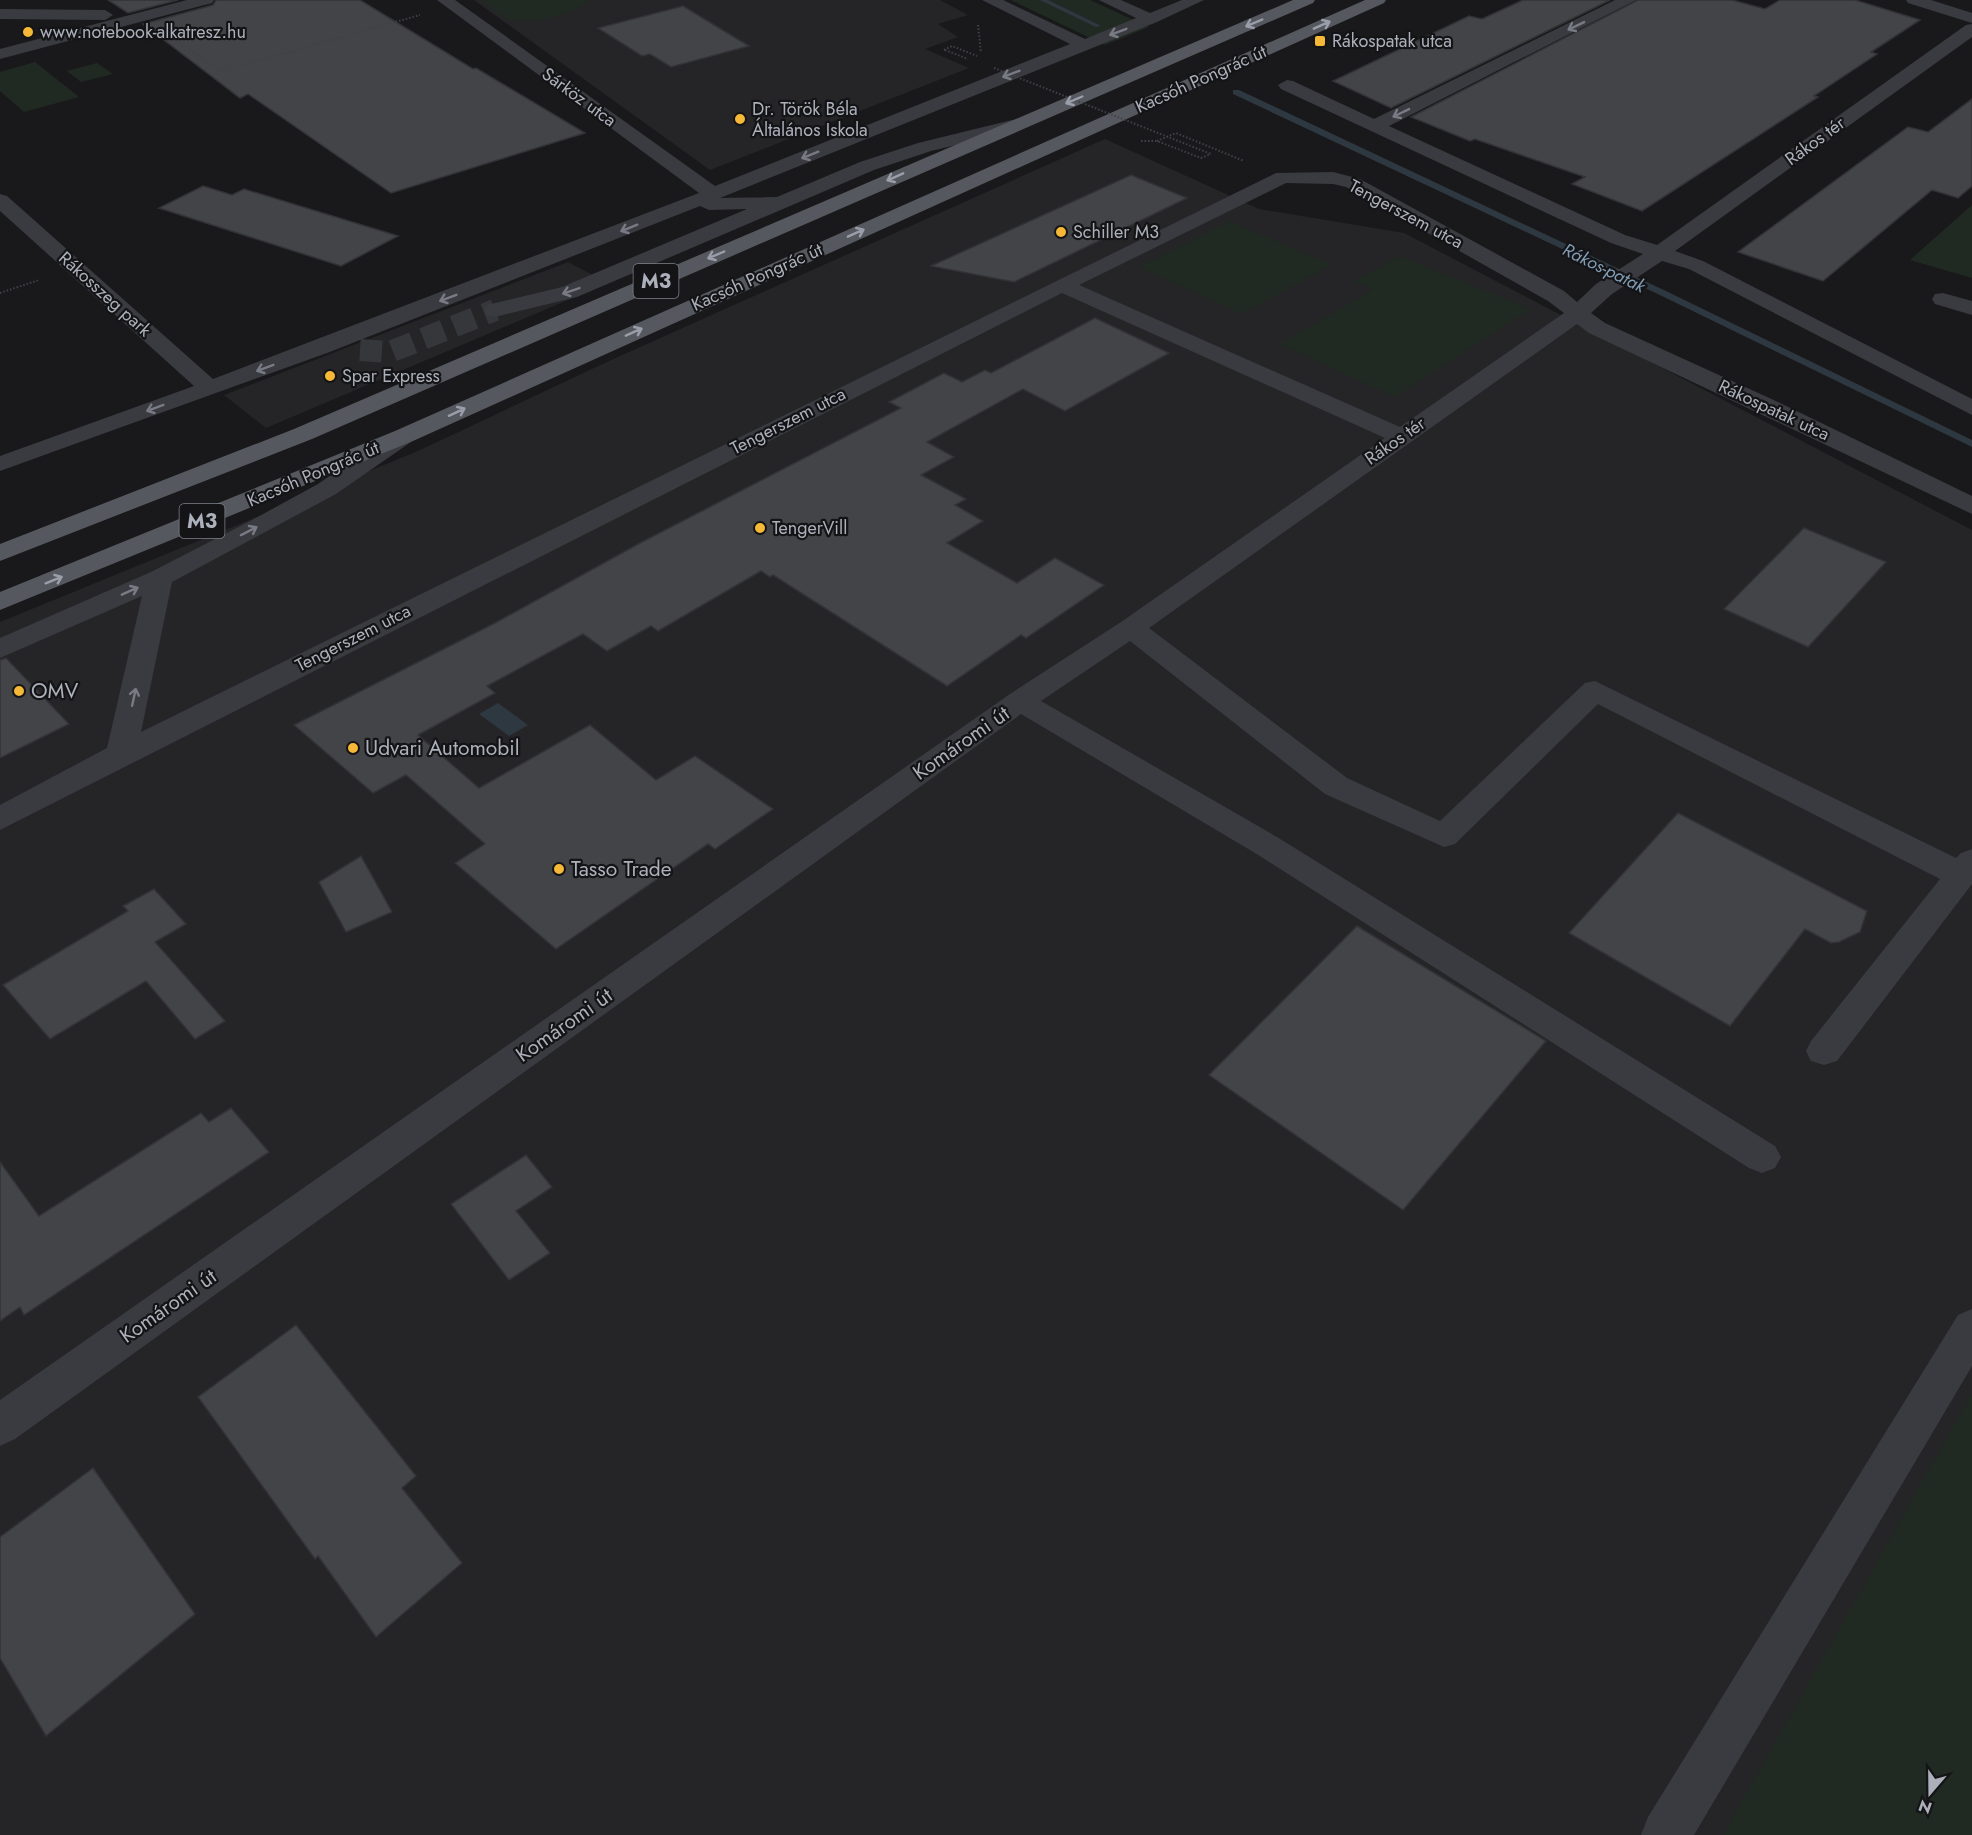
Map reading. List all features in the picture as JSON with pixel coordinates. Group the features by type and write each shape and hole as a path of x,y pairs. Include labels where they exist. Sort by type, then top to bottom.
{"main road":[{"name":"Kacsóh Pongrác út","path":"0,553 303,434 1307,0"},
{"name":"Kacsóh Pongrác út","path":"0,602 404,436 1378,0"}],"street":[{"path":"0,54 206,0"},
{"path":"990,0 1085,45"},
{"path":"1107,0 1151,19"},
{"path":"0,464 319,348 593,242 1196,0"},
{"path":"1376,125 1628,0"},
{"path":"1914,0 1972,18"},
{"name":"Sárköz utca","path":"449,3 713,194"},
{"path":"0,14 146,15"},
{"name":"Rákos tér","path":"1131,628 1400,436 1578,313 1604,289 1658,254 1972,29"},
{"path":"1287,85 1618,238 1658,254 1696,265 1972,408"},
{"path":"593,242 536,277 502,308 569,292 867,166 925,147 1012,126"},
{"name":"Tengerszem utca","path":"0,819 122,754 1060,285 1283,177 1333,178 1353,183 1556,296 1578,313"},
{"name":"Rákosszeg park","path":"0,200 210,388"},
{"path":"673,210 730,202 780,203"},
{"path":"1060,285 1400,436"},
{"path":"1943,299 1972,308"},
{"name":"Rákospatak utca","path":"1578,313 1597,328 1770,407 1972,506"},
{"path":"319,348 360,350"},
{"path":"0,649 160,578 327,489 364,461 404,436"},
{"path":"122,754 160,578"},
{"path":"1131,628 1336,786 1444,836 1595,690 1967,868 1824,1051"},
{"name":"Komáromi út","path":"0,1425 1020,701 1131,628"},
{"path":"1020,701 1266,844 1762,1156"},
{"path":"1666,1835 1972,1329"}],"path":[{"path":"183,45 221,71 449,3"},
{"path":"976,20 981,57"},
{"path":"944,50 952,46 974,55"},
{"path":"994,68 1211,154 1201,158 1156,141 1176,133 1283,177"}],"shaded area":[{"name":"Dr. Török Béla Általános Iskola","path":"474,0 940,0 968,15 938,24 958,37 925,49 969,68 710,170"},
{"path":"481,0 589,0 563,14 539,20 516,21 505,18"},
{"path":"1011,0 1090,0 1149,27 1105,45"},
{"path":"35,62 79,97 24,112 0,91 0,72"},
{"path":"97,63 113,74 81,82 67,71"},
{"path":"1105,139 1259,209 1404,233 1972,530 1972,1835 0,1835 0,622 418,451 609,361"},
{"path":"1972,205 1972,278 1910,260"},
{"path":"1229,221 1332,265 1242,314 1139,267"},
{"path":"1399,256 1531,309 1395,397 1279,344 1373,290 1354,281"},
{"path":"568,262 608,283 266,428 224,395"},
{"path":"498,703 528,725 509,736 479,714"},
{"path":"1972,1393 1972,1835 1723,1835"}],"building":[{"path":"108,0 178,0 128,13"},
{"path":"216,0 360,0 473,69 476,68 585,133 391,193 248,94 240,98 143,24 213,5"},
{"path":"1523,0 1610,0 1391,108 1333,81 1469,16 1482,19"},
{"path":"1638,0 1732,0 1765,9 1780,0 1855,0 1920,20 1871,52 1877,54 1814,96 1818,97 1642,211 1572,184 1585,177 1475,139 1470,141 1411,117"},
{"path":"683,6 749,46 671,67 650,54 642,56 598,28"},
{"path":"1972,99 1972,186 1958,198 1932,190 1823,281 1738,252 1908,127 1928,132"},
{"name":"Schiller M3","path":"1131,175 1187,198 1014,282 931,266"},
{"path":"203,186 232,195 244,189 398,236 341,266 159,208"},
{"path":"1095,318 1169,353 1065,411 1023,389 927,442 954,457 921,475 966,499 955,505 983,521 947,543 1017,583 1055,558 1104,585 1026,638 1021,635 947,686 773,575 770,577 761,571 658,631 651,626 607,651 583,634 487,686 495,693 418,735 479,788 590,725 656,780 695,756 773,809 715,849 708,844 556,949 455,863 485,844 406,775 373,793 294,725 495,623 640,543 901,408 889,402 944,373 962,382 985,370 991,373"},
{"path":"1804,528 1886,562 1808,647 1724,609"},
{"name":"OMV","path":"6,658 69,724 0,758 0,660"},
{"path":"1678,813 1867,911 1860,932 1839,942 1831,943 1805,929 1730,1026 1569,933"},
{"path":"361,856 392,912 346,932 319,882"},
{"path":"154,889 186,924 155,942 225,1021 195,1039 146,981 50,1039 3,985 128,911 123,906"},
{"path":"1357,926 1546,1041 1403,1210 1209,1075"},
{"path":"231,1108 269,1152 24,1315 20,1307 0,1321 0,1162 39,1216 201,1113 209,1122"},
{"path":"526,1155 552,1187 516,1211 550,1253 509,1280 451,1204"},
{"path":"296,1325 416,1476 402,1488 462,1563 376,1637 318,1556 315,1559 198,1397"},
{"path":"93,1468 195,1614 46,1736 0,1658 0,1537"}],"waterway":[{"name":"Rákos-patak","path":"1043,0 1098,26"},
{"name":"Rákos-patak","path":"1236,92 1665,294 1972,444"}],"tunnel":[{"path":"360,350 390,352 495,310"}],"place":[{"name":"www.notebook-alkatresz.hu","path":"28,32"},
{"name":"Rákospatak utca","path":"1320,41"},
{"name":"Dr. Török Béla Általános Iskola","path":"740,119"},
{"name":"Schiller M3","path":"1061,232"},
{"name":"Spar Express","path":"330,376"},
{"name":"TengerVill","path":"760,528"},
{"name":"OMV","path":"19,691"},
{"name":"Udvari Automobil","path":"353,748"},
{"name":"Tasso Trade","path":"559,869"}]}
